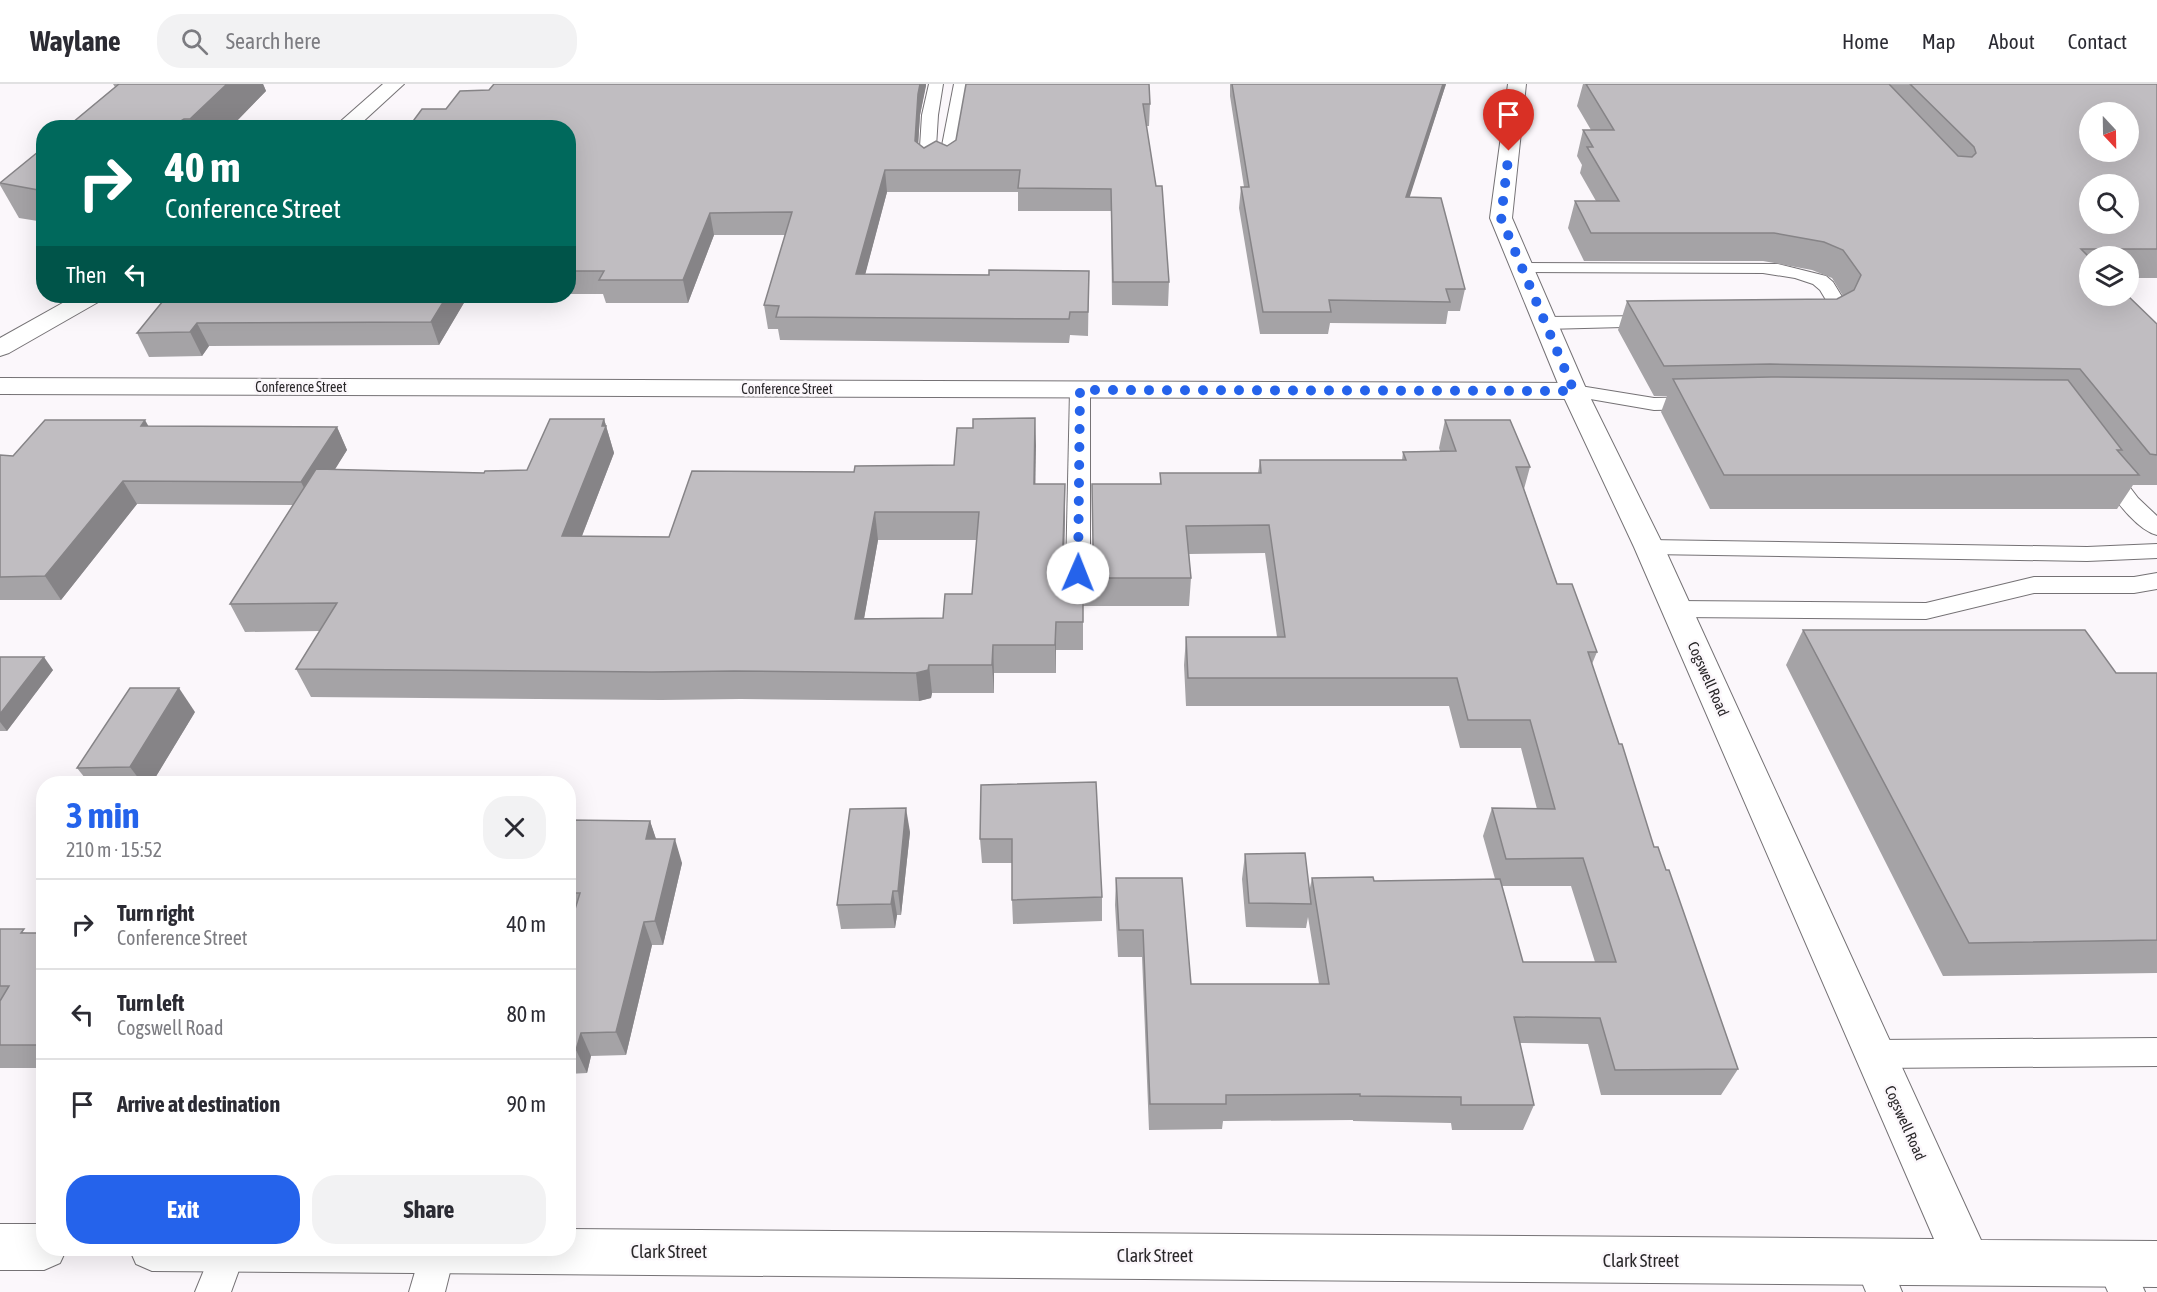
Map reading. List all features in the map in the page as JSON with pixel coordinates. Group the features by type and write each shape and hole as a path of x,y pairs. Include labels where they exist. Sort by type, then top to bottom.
{"street":[{"path":"352,120 394,84"},
{"name":"Cogswell Road","path":"1517,84 1501,218 1574,391 1649,547 1968,1264"},
{"path":"0,348 80,303"},
{"name":"Conference Street","path":"0,386 1574,391"},
{"path":"0,1247 36,1247"},
{"name":"Clark Street","path":"295,1256 433,1271 1878,1277 1968,1264 2132,1274"}],"lane":[{"path":"927,163 930,115 936,84"},
{"path":"947,161 961,84"},
{"path":"1522,268 1763,268 1782,270 1825,284 1838,305 1834,313 1825,319 1802,319"},
{"path":"1545,323 1675,321"},
{"path":"1078,573 1080,390"},
{"path":"1574,391 1654,404 1723,403"},
{"path":"2096,459 2130,503 2157,528"},
{"path":"1649,547 2087,554 2157,551"},
{"path":"1676,609 1926,611 2034,585 2134,585 2157,581"},
{"path":"1875,1054 2157,1052"},
{"path":"213,1292 227,1256"}],"building":[{"path":"119,84 227,84 190,119 76,120"},
{"path":"494,84 920,84 915,141 924,148 936,141 947,146 956,140 966,84 1149,84 1150,104 1143,104 1156,186 1162,186 1169,282 1113,282 1111,189 1018,188 1020,170 885,170 856,274 989,275 989,270 1089,271 1088,312 1070,312 1069,319 776,317 779,306 764,305 792,212 710,213 683,280 599,280 604,271 576,271 576,120 414,120 422,109 446,109 460,91 489,90"},
{"path":"1232,84 1443,84 1406,197 1441,198 1465,289 1446,289 1450,302 1329,300 1331,312 1263,312 1241,187 1249,187"},
{"path":"1586,84 1889,84 1958,156 1972,157 1976,153 1974,147 1910,84 2157,84 2157,249 2139,249 2139,246 2079,246 2079,306 2138,306 2157,324 2157,455 2150,454 2080,369 1770,364 1664,366 1627,301 1837,299 1854,290 1861,275 1843,250 1824,242 1774,233 1591,233 1575,201 1619,201 1587,147 1593,147 1583,130 1614,130"},
{"path":"36,154 36,190 0,183"},
{"path":"161,303 443,303 431,322 197,323 190,332 137,333"},
{"path":"1771,377 2068,380 2122,450 2117,450 2139,475 1724,475 1673,379"},
{"path":"1035,418 1034,484 1065,484 1063,545 1068,552 1077,555 1087,552 1093,545 1092,484 1161,484 1160,473 1261,473 1260,460 1406,460 1403,452 1456,451 1445,420 1510,420 1530,467 1516,467 1557,584 1572,584 1597,652 1588,652 1619,744 1622,744 1654,847 1658,847 1666,870 1669,870 1738,1069 1615,1070 1600,1018 1514,1017 1534,1105 1461,1105 1461,1097 1360,1096 1360,1094 1226,1095 1226,1104 1150,1104 1143,930 1119,930 1116,878 1182,878 1191,984 1329,984 1312,878 1373,877 1374,881 1500,879 1523,962 1616,962 1583,858 1506,859 1492,808 1555,809 1530,720 1468,720 1457,678 1188,678 1186,637 1285,637 1269,525 1186,526 1191,578 1083,578 1083,622 1056,622 1055,645 993,645 992,665 929,665 928,670 916,673 296,669 337,603 230,604 316,469 484,473 485,471 527,470 550,419 604,419 602,426 606,426 562,536 669,537 692,471 854,472 855,466 954,465 957,428 973,428 973,419","holes":["875,512 979,512 972,594 945,594 943,618 855,619"]},
{"path":"45,420 145,420 141,426 337,427 301,482 123,481 45,576 0,577 0,455 13,456"},
{"path":"1803,630 2085,630 2116,673 2157,673 2157,940 1969,943"},
{"path":"0,657 44,657 0,714"},
{"path":"130,688 179,688 130,767 77,768"},
{"path":"1096,782 1102,897 1012,900 1012,839 980,839 981,785"},
{"path":"906,808 898,891 893,891 891,904 837,905 850,809"},
{"path":"576,820 650,821 646,839 675,839 655,921 644,922 616,1032 581,1033 576,1050 576,906 580,893 576,893"},
{"path":"1305,853 1311,904 1249,903 1245,854"},
{"path":"0,929 24,929 21,933 36,933 36,1045 0,1045 0,1001 9,986 0,986"}],"route":[{"path":"1078,573 1080,390 1574,391 1501,218 1509,151"}]}
